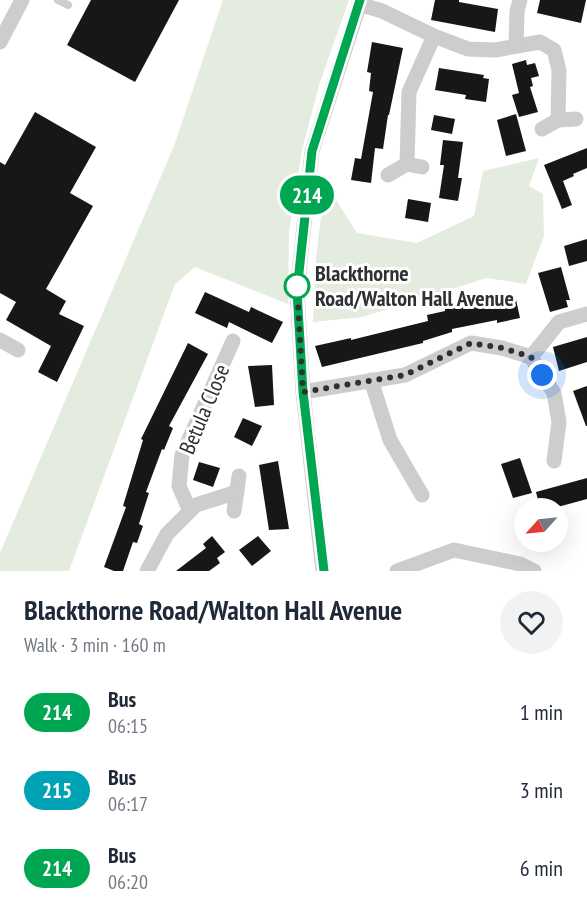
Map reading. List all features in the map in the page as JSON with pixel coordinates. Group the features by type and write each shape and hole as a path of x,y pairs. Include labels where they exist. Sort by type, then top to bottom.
{"street":[{"path":"0,42 22,0"},
{"path":"516,46 516,11 520,0"},
{"path":"323,571 303,392 297,291 312,151 360,2 468,49 495,50 540,42 554,50 559,70 558,120"},
{"path":"387,175 414,166 409,92 434,36"},
{"path":"542,129 558,120 576,118"},
{"path":"531,357 559,322 587,314"},
{"path":"0,340 18,350"},
{"name":"Betula Close","path":"190,511 179,486 182,455 233,341"},
{"path":"303,392 405,375 471,343 502,348 531,357 554,393 559,422 554,461"},
{"path":"371,380 390,440 422,495"},
{"path":"234,511 239,476"},
{"path":"147,571 167,534 196,505 237,492"},
{"path":"397,571 454,550 524,569"}],"lane":[{"path":"58,0 68,5"}],"shaded area":[{"path":"223,0 349,0 320,82 302,150 289,232 288,304 195,267 175,284 69,571 0,571 0,553 174,146"},
{"path":"539,158 529,186 543,194 544,236 526,284 487,278 362,317 313,322 316,258 325,182 357,233 417,243 474,216 483,171"}],"building":[{"path":"91,0 179,0 135,82 67,45"},
{"path":"435,0 459,0 459,2 498,9 495,32 431,20"},
{"path":"540,0 586,0 581,23 537,13"},
{"path":"372,42 403,48 383,149 375,148 371,183 351,180 355,158 361,159 373,92 369,91 371,73 367,72"},
{"path":"526,60 527,65 535,63 539,76 531,78 533,86 530,87 538,112 519,117 512,95 519,93 512,64"},
{"path":"439,68 484,75 483,78 489,79 486,102 465,99 466,95 435,90"},
{"path":"35,112 96,147 70,193 93,206 46,289 66,301 59,314 84,326 57,382 38,372 51,346 6,320 16,302 0,293 0,162 5,165"},
{"path":"516,114 526,151 506,156 497,120"},
{"path":"434,115 455,119 452,134 431,130"},
{"path":"443,140 463,142 458,178 462,178 458,201 439,198 444,165 440,165"},
{"path":"587,148 587,168 563,181 572,205 562,209 544,165"},
{"path":"408,199 431,203 428,222 405,218"},
{"path":"587,239 587,261 569,266 564,246"},
{"path":"561,267 570,300 566,300 568,307 550,312 538,273"},
{"path":"205,292 249,312 251,307 283,322 272,343 229,322 227,328 195,313"},
{"path":"502,292 502,297 515,295 520,318 452,329 452,332 423,341 423,343 322,367 315,346 351,338 351,340 428,321 427,315 445,311 445,308 456,305 456,303"},
{"path":"587,337 587,362 559,371 553,347"},
{"path":"188,343 208,354 169,426 173,428 164,450 162,449 146,492 149,493 139,524 143,526 137,543 133,542 123,571 114,571 104,567 126,507 123,506 143,440 141,439"},
{"path":"272,365 274,405 255,407 248,366"},
{"path":"587,386 587,426 586,426 573,391"},
{"path":"243,418 262,426 252,446 234,437"},
{"path":"520,458 532,493 513,498 501,464"},
{"path":"278,461 289,529 269,530 259,465"},
{"path":"199,462 220,468 213,487 193,480"},
{"path":"587,478 587,499 568,504 568,498 538,498 536,492"},
{"path":"212,536 225,552 217,558 220,563 209,571 176,571 206,548 203,544"},
{"path":"258,536 271,551 252,566 239,550"}],"bus line":[{"name":"214","path":"324,571 303,392 297,291 312,151 360,0"}],"place":[{"name":"Blackthorne Road/Walton Hall Avenue","path":"297,286"}],"route":[{"path":"297,286 303,392 405,375 471,343 502,348 531,357 542,375"}]}
